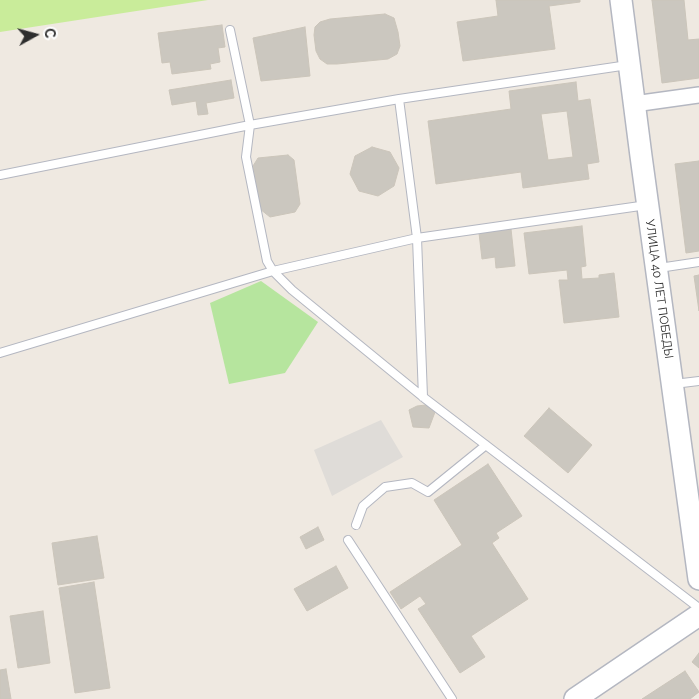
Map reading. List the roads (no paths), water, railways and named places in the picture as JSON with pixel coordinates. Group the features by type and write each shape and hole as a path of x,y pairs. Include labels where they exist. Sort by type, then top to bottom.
{"main road":[{"name":"УЛИЦА 40 ЛЕТ ПОБЕДЫ","path":"622,0 656,269 697,550 699,579"},
{"path":"575,699 699,615"}],"street":[{"path":"634,104 699,95"}],"lane":[{"path":"230,30 250,125 246,157 267,261 273,271 292,290 423,397 699,608"},
{"path":"0,175 250,125 399,99 630,64"},
{"path":"399,99 417,238 423,397"},
{"path":"0,353 273,271 417,238 648,205"},
{"path":"656,269 699,262"},
{"path":"672,384 699,381"},
{"path":"356,525 363,506 385,487 412,483 428,492 486,445"},
{"path":"348,540 452,699"}]}
